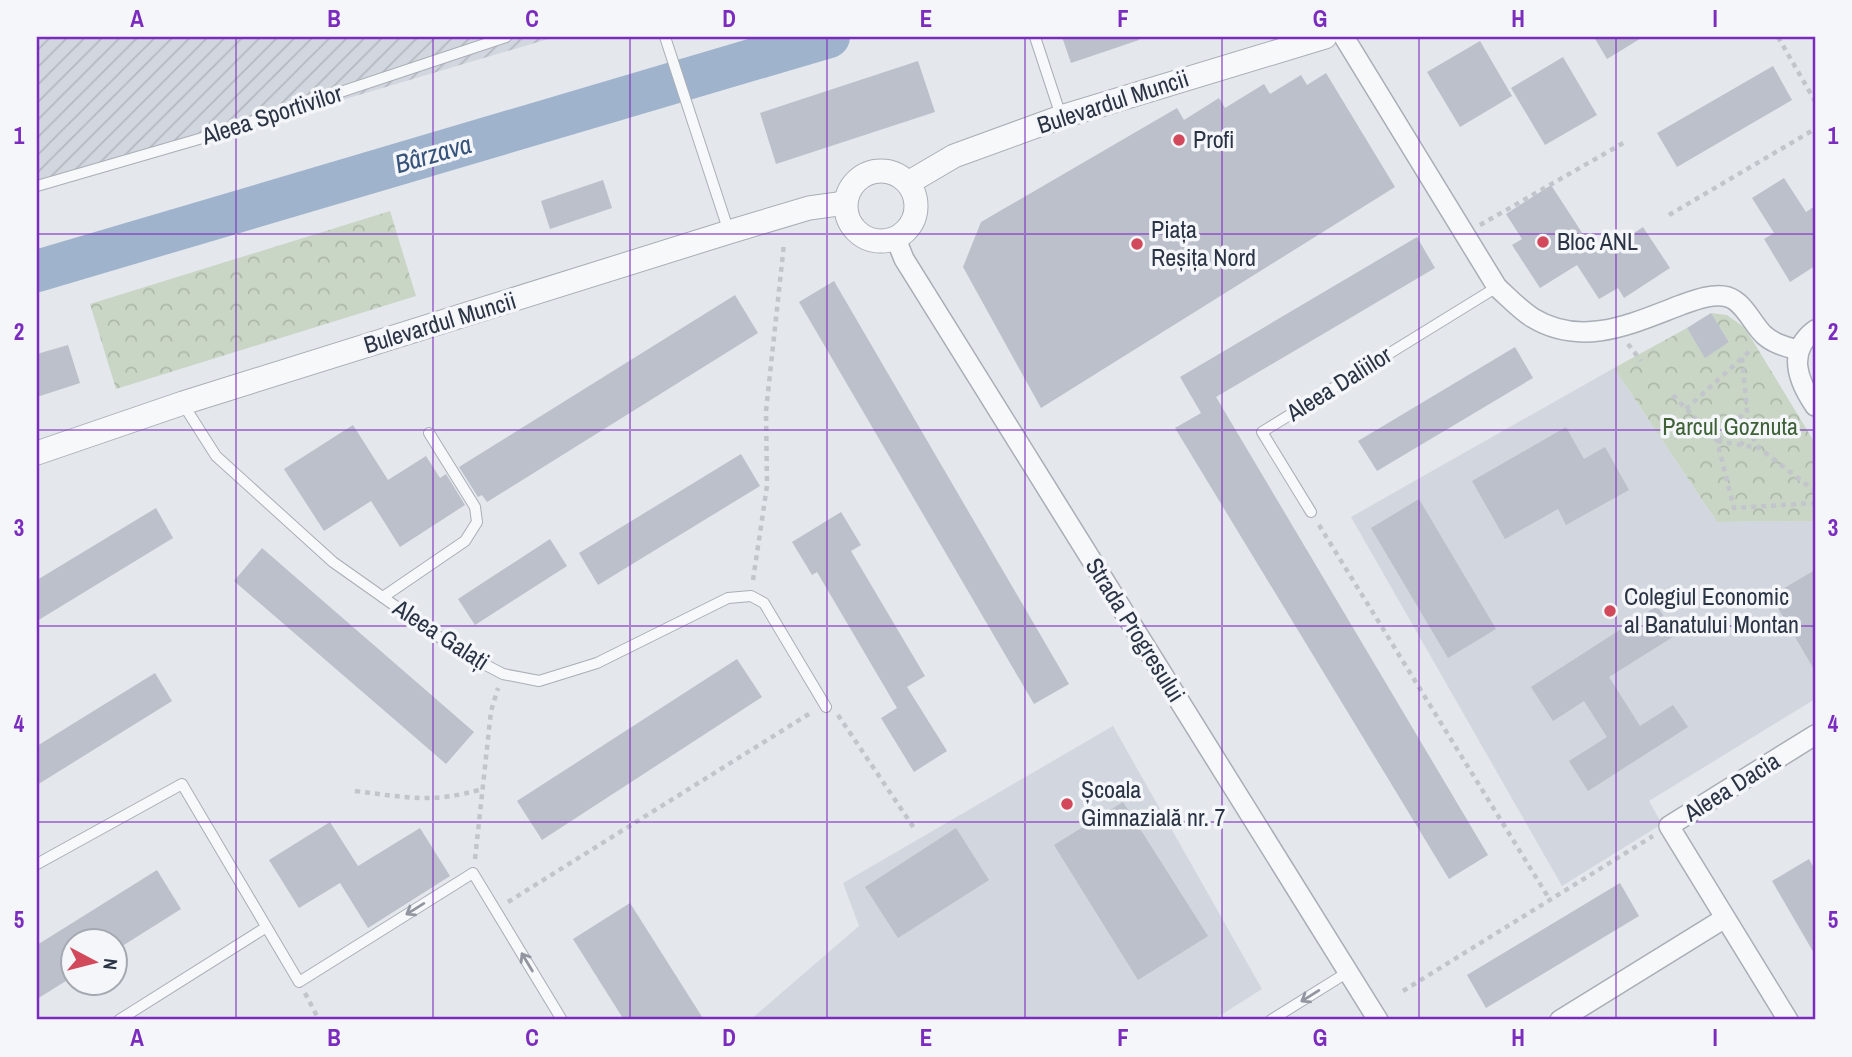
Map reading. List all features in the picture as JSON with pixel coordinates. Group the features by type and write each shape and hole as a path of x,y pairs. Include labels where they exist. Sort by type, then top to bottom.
{"street":[{"name":"Bulevardul Muncii","path":"908,183 954,156 1061,117 1325,37"},
{"path":"1345,37 1497,287 1532,318 1558,328 1592,332 1616,330 1700,298 1728,297 1736,302 1765,337 1798,350"},
{"path":"884,170 897,174 908,183 915,194 917,207 914,220 906,231 895,239 871,241 851,226 845,203 849,190 858,178 870,172 884,170"},
{"name":"Bulevardul Muncii","path":"37,453 183,403 729,232 809,208 845,203"},
{"name":"Strada Progresului","path":"895,239 904,259 1378,1020"},
{"path":"1815,330 1805,338 1798,350 1797,363 1801,379 1815,406"},
{"name":"Aleea Dacia","path":"1788,1020 1669,826 1815,735"},
{"path":"1560,1020 1725,918"}],"lane":[{"name":"Aleea Sportivilor","path":"37,186 199,139 506,37"},
{"path":"665,37 729,232"},
{"path":"1035,37 1061,117"},
{"name":"Aleea Daliilor","path":"1311,512 1262,432 1497,287"},
{"name":"Aleea Galați","path":"183,403 216,456 334,562 459,651 503,674 540,681 597,663 727,598 751,596"},
{"path":"383,597 466,541 477,522 475,507 429,433"},
{"path":"751,596 764,603 826,707"},
{"path":"37,864 182,784 299,982 473,873 562,1020"},
{"path":"119,1020 265,928"},
{"path":"1271,1020 1348,972"}],"path":[{"path":"1778,37 1815,101"},
{"path":"1669,215 1815,129"},
{"path":"1464,234 1625,142"},
{"path":"751,596 767,486 766,411 784,244"},
{"path":"1686,409 1765,337"},
{"path":"1742,358 1749,431 1759,449 1815,491"},
{"path":"1673,395 1717,441 1734,508 1815,503"},
{"path":"1717,441 1746,411"},
{"path":"1732,425 1749,431"},
{"path":"1741,445 1749,431"},
{"path":"1717,441 1759,449"},
{"path":"1311,512 1550,900"},
{"path":"473,873 491,710 503,674"},
{"path":"495,909 815,710 826,707 836,712 914,828"},
{"path":"355,791 423,800 458,796 482,789"},
{"path":"1404,990 1669,826"},
{"path":"299,982 319,1020"}],"shaded area":[{"path":"37,37 555,37 37,190"},
{"name":"Colegiul Economic al Banatului Montan","path":"1614,368 1717,522 1815,521 1815,699 1649,801 1662,824 1562,886 1351,517"},
{"name":"Școala Gimnazială nr. 7","path":"1113,726 1262,989 1213,1020 750,1020 859,926 843,883"}],"green space":[{"path":"390,211 416,296 116,389 90,304"},
{"name":"Parcul Goznuta","path":"1711,313 1727,315 1745,328 1815,443 1815,521 1717,522 1614,368 1687,328 1705,357 1729,342"}],"building":[{"path":"1062,37 1138,37 1139,40 1071,63"},
{"path":"1594,37 1643,37 1607,59"},
{"path":"1480,41 1512,96 1460,127 1427,72"},
{"path":"1563,57 1597,115 1545,145 1511,88"},
{"path":"918,61 935,112 776,164 760,113"},
{"path":"1773,66 1792,100 1677,167 1657,133"},
{"name":"Piața Reșița Nord","path":"1326,73 1395,187 1041,408 963,267 981,222 1177,108 1184,120 1219,98 1225,108 1264,84 1270,94 1301,75 1307,85"},
{"path":"1784,178 1806,212 1815,206 1815,266 1790,282 1764,239 1774,233 1752,198"},
{"path":"603,180 612,208 550,229 541,201"},
{"name":"Bloc ANL","path":"1551,185 1592,248 1612,235 1618,244 1643,227 1670,268 1624,298 1618,288 1599,299 1577,265 1540,288 1512,245 1522,239 1506,214"},
{"path":"1417,237 1435,268 1216,397 1488,855 1449,879 1175,428 1201,413 1180,377"},
{"path":"834,281 1069,684 1034,704 799,302"},
{"path":"735,295 758,333 487,502 482,495 478,497 459,467"},
{"path":"1711,313 1729,342 1705,358 1687,328"},
{"path":"68,345 80,383 37,397 37,354"},
{"path":"1515,347 1533,378 1377,471 1358,441"},
{"path":"353,425 388,480 426,456 440,478 446,474 465,505 400,547 371,501 324,531 284,469"},
{"path":"1566,427 1584,459 1605,447 1629,490 1566,525 1558,509 1505,539 1472,481"},
{"path":"741,454 760,486 598,585 579,553"},
{"path":"1419,499 1496,629 1448,658 1371,528"},
{"path":"156,508 173,538 37,621 37,580"},
{"path":"841,512 861,545 851,551 925,676 907,687 947,751 914,772 881,718 897,708 817,572 812,575 792,542"},
{"path":"550,539 567,566 475,625 458,599"},
{"path":"262,548 474,732 446,764 234,581"},
{"path":"1815,570 1815,671 1771,596"},
{"path":"1657,606 1676,635 1609,677 1640,726 1673,705 1688,727 1588,791 1569,761 1607,737 1584,701 1553,721 1531,687"},
{"path":"737,659 762,697 542,840 517,801"},
{"path":"155,673 172,701 37,785 37,746"},
{"path":"1123,802 1208,936 1138,980 1054,845"},
{"path":"330,822 358,866 420,828 450,876 368,928 340,883 299,908 269,860"},
{"path":"956,828 989,880 898,938 865,887"},
{"path":"1809,859 1815,870 1815,955 1772,881"},
{"path":"157,870 181,909 130,941 130,928 64,928"},
{"path":"1620,883 1639,916 1486,1008 1467,975"},
{"path":"630,903 704,1020 624,1020 573,939"},
{"path":"60,931 60,985 37,999 37,945"}],"waterway":[{"name":"Bârzava","path":"37,271 829,37"}],"place":[{"name":"Profi","path":"1179,140"},
{"name":"Bloc ANL","path":"1543,242"},
{"name":"Piața Reșița Nord","path":"1137,244"},
{"name":"Colegiul Economic al Banatului Montan","path":"1610,611"},
{"name":"Școala Gimnazială nr. 7","path":"1067,804"}]}
